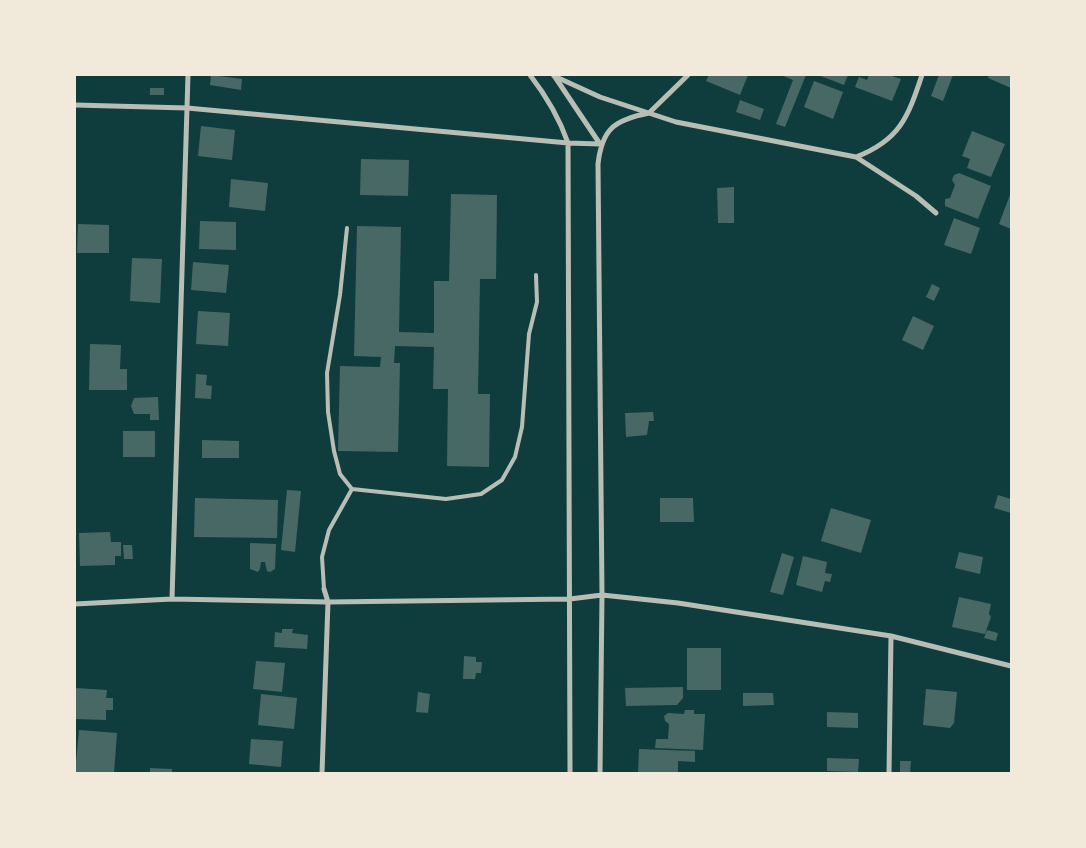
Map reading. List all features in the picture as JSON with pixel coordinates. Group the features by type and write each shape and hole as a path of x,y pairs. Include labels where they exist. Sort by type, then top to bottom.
{"street":[{"path":"172,599 188,75"},
{"path":"530,75 548,98 560,119 568,143 570,773"},
{"path":"600,773 602,595 598,174 600,144 608,132 620,122 632,117 649,114 688,75"},
{"path":"856,156 873,150 889,140 899,130 910,110 922,75"},
{"path":"554,76 600,144"},
{"path":"554,76 600,97 676,122 856,156 916,196 936,213"},
{"path":"75,105 187,108 568,143 600,144"},
{"path":"322,773 328,602 324,590"},
{"path":"75,604 172,599 328,602 570,600 602,595 678,603 891,636 1011,666"},
{"path":"889,773 891,636"}],"lane":[{"path":"347,228 327,373 328,412 334,451 340,474 352,489 446,499 481,494 502,480 515,458 522,427 529,334 537,302 536,275"},
{"path":"324,590 322,557 329,530 352,489"}],"building":[{"path":"211,75 242,79 241,90 210,85"},
{"path":"709,75 748,75 740,95 706,81"},
{"path":"781,75 806,75 785,127 776,124 793,80"},
{"path":"818,75 848,75 844,85"},
{"path":"869,75 889,75 901,79 892,101 855,87 859,77 867,80"},
{"path":"939,75 953,75 943,101 931,96"},
{"path":"989,75 1011,75 1011,88 988,78"},
{"path":"814,81 843,92 833,119 804,107"},
{"path":"150,88 164,88 164,95 150,95"},
{"path":"740,100 764,109 760,120 736,112"},
{"path":"201,126 235,130 232,160 198,156"},
{"path":"972,131 1005,144 991,177 967,168 970,159 962,156"},
{"path":"361,159 409,160 408,196 360,195"},
{"path":"959,173 991,186 978,219 945,206 945,199 950,198 955,185 952,180 954,175"},
{"path":"231,179 268,183 265,211 229,207"},
{"path":"734,187 734,223 718,223 717,188"},
{"path":"1011,192 1011,229 999,224"},
{"path":"451,194 497,195 496,279 480,279 478,394 490,394 489,467 447,466 448,389 433,389 434,347 395,346 394,363 400,363 398,452 338,451 340,366 380,367 381,357 354,356 357,226 401,227 399,332 434,333 434,281 449,281"},
{"path":"954,218 980,228 971,254 944,245"},
{"path":"200,221 236,222 236,250 199,249"},
{"path":"78,224 109,225 109,253 77,253"},
{"path":"132,258 162,259 160,303 130,301"},
{"path":"193,262 229,265 226,293 191,290"},
{"path":"932,284 940,288 934,301 926,297"},
{"path":"198,311 230,313 228,346 196,344"},
{"path":"913,316 934,326 923,350 902,340"},
{"path":"90,344 121,345 120,369 127,369 127,390 89,390"},
{"path":"196,374 207,375 206,385 212,386 211,399 195,398"},
{"path":"158,397 159,420 150,420 150,414 134,414 131,406 134,398"},
{"path":"653,412 654,421 649,421 647,435 626,437 625,413"},
{"path":"123,431 155,431 155,457 123,457"},
{"path":"202,440 239,441 239,458 202,458"},
{"path":"287,490 301,491 295,552 281,550"},
{"path":"998,495 1011,499 1011,513 994,508"},
{"path":"195,498 278,500 277,538 194,537"},
{"path":"660,498 693,498 694,522 660,522"},
{"path":"831,508 871,520 861,553 821,541"},
{"path":"110,532 111,542 121,542 121,556 115,556 115,565 80,566 79,533"},
{"path":"250,543 276,544 275,569 270,572 267,571 265,562 261,562 258,572 250,569"},
{"path":"123,545 132,545 133,559 124,559"},
{"path":"959,552 983,557 980,574 955,568"},
{"path":"782,553 794,557 783,595 770,592"},
{"path":"803,556 827,562 825,573 832,574 830,582 825,581 822,592 796,585"},
{"path":"959,597 991,604 989,614 991,617 985,634 952,627"},
{"path":"282,629 293,629 292,633 308,635 307,649 274,647 275,632 282,633"},
{"path":"987,630 998,633 996,641 984,638"},
{"path":"687,648 721,648 721,690 687,690"},
{"path":"464,656 476,657 476,662 482,662 481,673 476,673 475,679 463,679"},
{"path":"256,661 285,663 282,692 253,689"},
{"path":"683,687 683,698 677,705 626,706 625,688"},
{"path":"75,688 107,690 106,698 113,698 113,710 106,710 106,720 75,719"},
{"path":"926,689 957,692 954,723 950,728 923,725"},
{"path":"418,692 430,694 428,713 416,712"},
{"path":"743,693 773,693 774,705 743,706"},
{"path":"261,694 297,698 294,729 258,725"},
{"path":"685,710 694,710 694,714 705,714 703,750 655,748 656,739 668,739 669,724 665,721 664,716 668,713 684,714"},
{"path":"827,712 858,713 858,728 827,727"},
{"path":"79,730 117,733 114,773 75,773"},
{"path":"251,739 283,741 281,767 249,764"},
{"path":"639,749 695,751 695,762 678,761 678,773 638,773"},
{"path":"827,758 859,759 858,772 827,771"},
{"path":"900,761 911,761 910,773 900,773"},
{"path":"150,768 172,769 172,773 150,773"}]}
